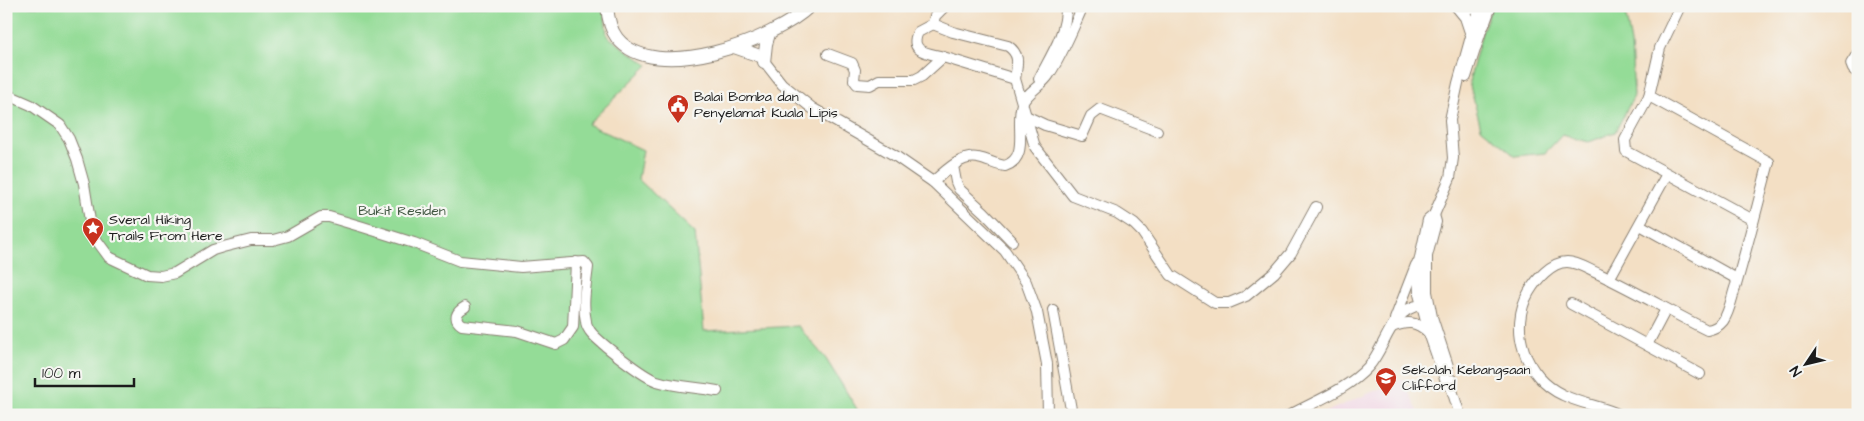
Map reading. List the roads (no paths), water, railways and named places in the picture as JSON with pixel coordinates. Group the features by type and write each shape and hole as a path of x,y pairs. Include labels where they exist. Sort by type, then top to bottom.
{"main road":[{"path":"607,6 608,21 617,39 623,44 645,55 672,59 691,57 750,42 769,34 797,18 810,6"},
{"path":"1457,6 1466,17 1471,32"},
{"path":"1463,6 1482,7 1483,25"},
{"path":"734,47 762,59 769,34"}],"street":[{"path":"945,6 935,16 933,24 918,32 916,43 920,51 1015,79"},
{"path":"1034,90 1060,37 1066,18 1066,6"},
{"path":"933,182 966,158 976,157 1005,166 1012,163 1019,156 1019,122 1022,102 1047,78 1059,58 1082,6"},
{"path":"1680,6 1660,48 1649,96 1625,140 1625,148 1628,153 1753,220"},
{"path":"1451,386 1446,382 1429,333 1421,305 1418,279 1420,257 1428,220 1434,215 1450,178 1453,158 1452,125 1450,120 1471,32 1482,7"},
{"path":"933,24 953,32 1008,46 1015,52 1018,57 1015,79 1035,147 1072,196 1118,212 1142,232 1171,275 1215,302 1229,303 1246,296 1274,273 1291,253 1316,207"},
{"path":"1452,125 1456,122 1468,70 1483,25"},
{"path":"750,42 782,84 812,108 894,155 933,182 1005,251 1026,282 1037,312 1047,364 1048,415"},
{"path":"1858,52 1851,64 1858,73"},
{"path":"828,54 849,61 854,66 855,82 870,85 879,80 914,80 922,76 943,57"},
{"path":"6,94 31,105 60,126 69,139 77,159 95,238 109,257 147,275 160,276 175,273 213,250 251,240 273,240 288,236 321,217 329,217 397,237 460,262 521,267 584,262 588,265 584,309 590,331 596,337 631,366 652,380 717,391"},
{"path":"1620,415 1564,396 1545,384 1530,367 1524,354 1520,323 1527,295 1534,283 1561,263 1574,263 1707,330 1713,329 1722,323 1726,316 1769,162 1649,96"},
{"path":"1026,116 1045,125 1082,136 1092,116 1100,109 1157,131"},
{"path":"953,166 955,179 960,190 1012,241"},
{"path":"1609,279 1667,174"},
{"path":"1434,215 1436,222 1427,256 1427,292 1432,318 1452,380 1451,386 1460,415"},
{"path":"1640,225 1737,279"},
{"path":"1290,415 1347,385 1376,358 1393,324 1420,257"},
{"path":"465,307 456,314 458,322 462,325 517,331 552,344 560,343 574,328 576,262"},
{"path":"1393,324 1412,308 1421,305 1427,292"},
{"path":"1570,304 1700,374"},
{"path":"1421,305 1432,318"},
{"path":"1647,345 1666,309"},
{"path":"1053,310 1072,415"},
{"path":"1393,324 1410,322 1420,324 1429,333"}],"place":[{"name":"Balai Bomba dan Penyelamat Kuala Lipis","path":"678,124"},
{"name":"Sveral Hiking Trails From Here","path":"93,247"},
{"name":"Sekolah Kebangsaan Clifford","path":"1386,397"}],"park label":[{"name":"Bukit Residen","path":"402,211"}]}
